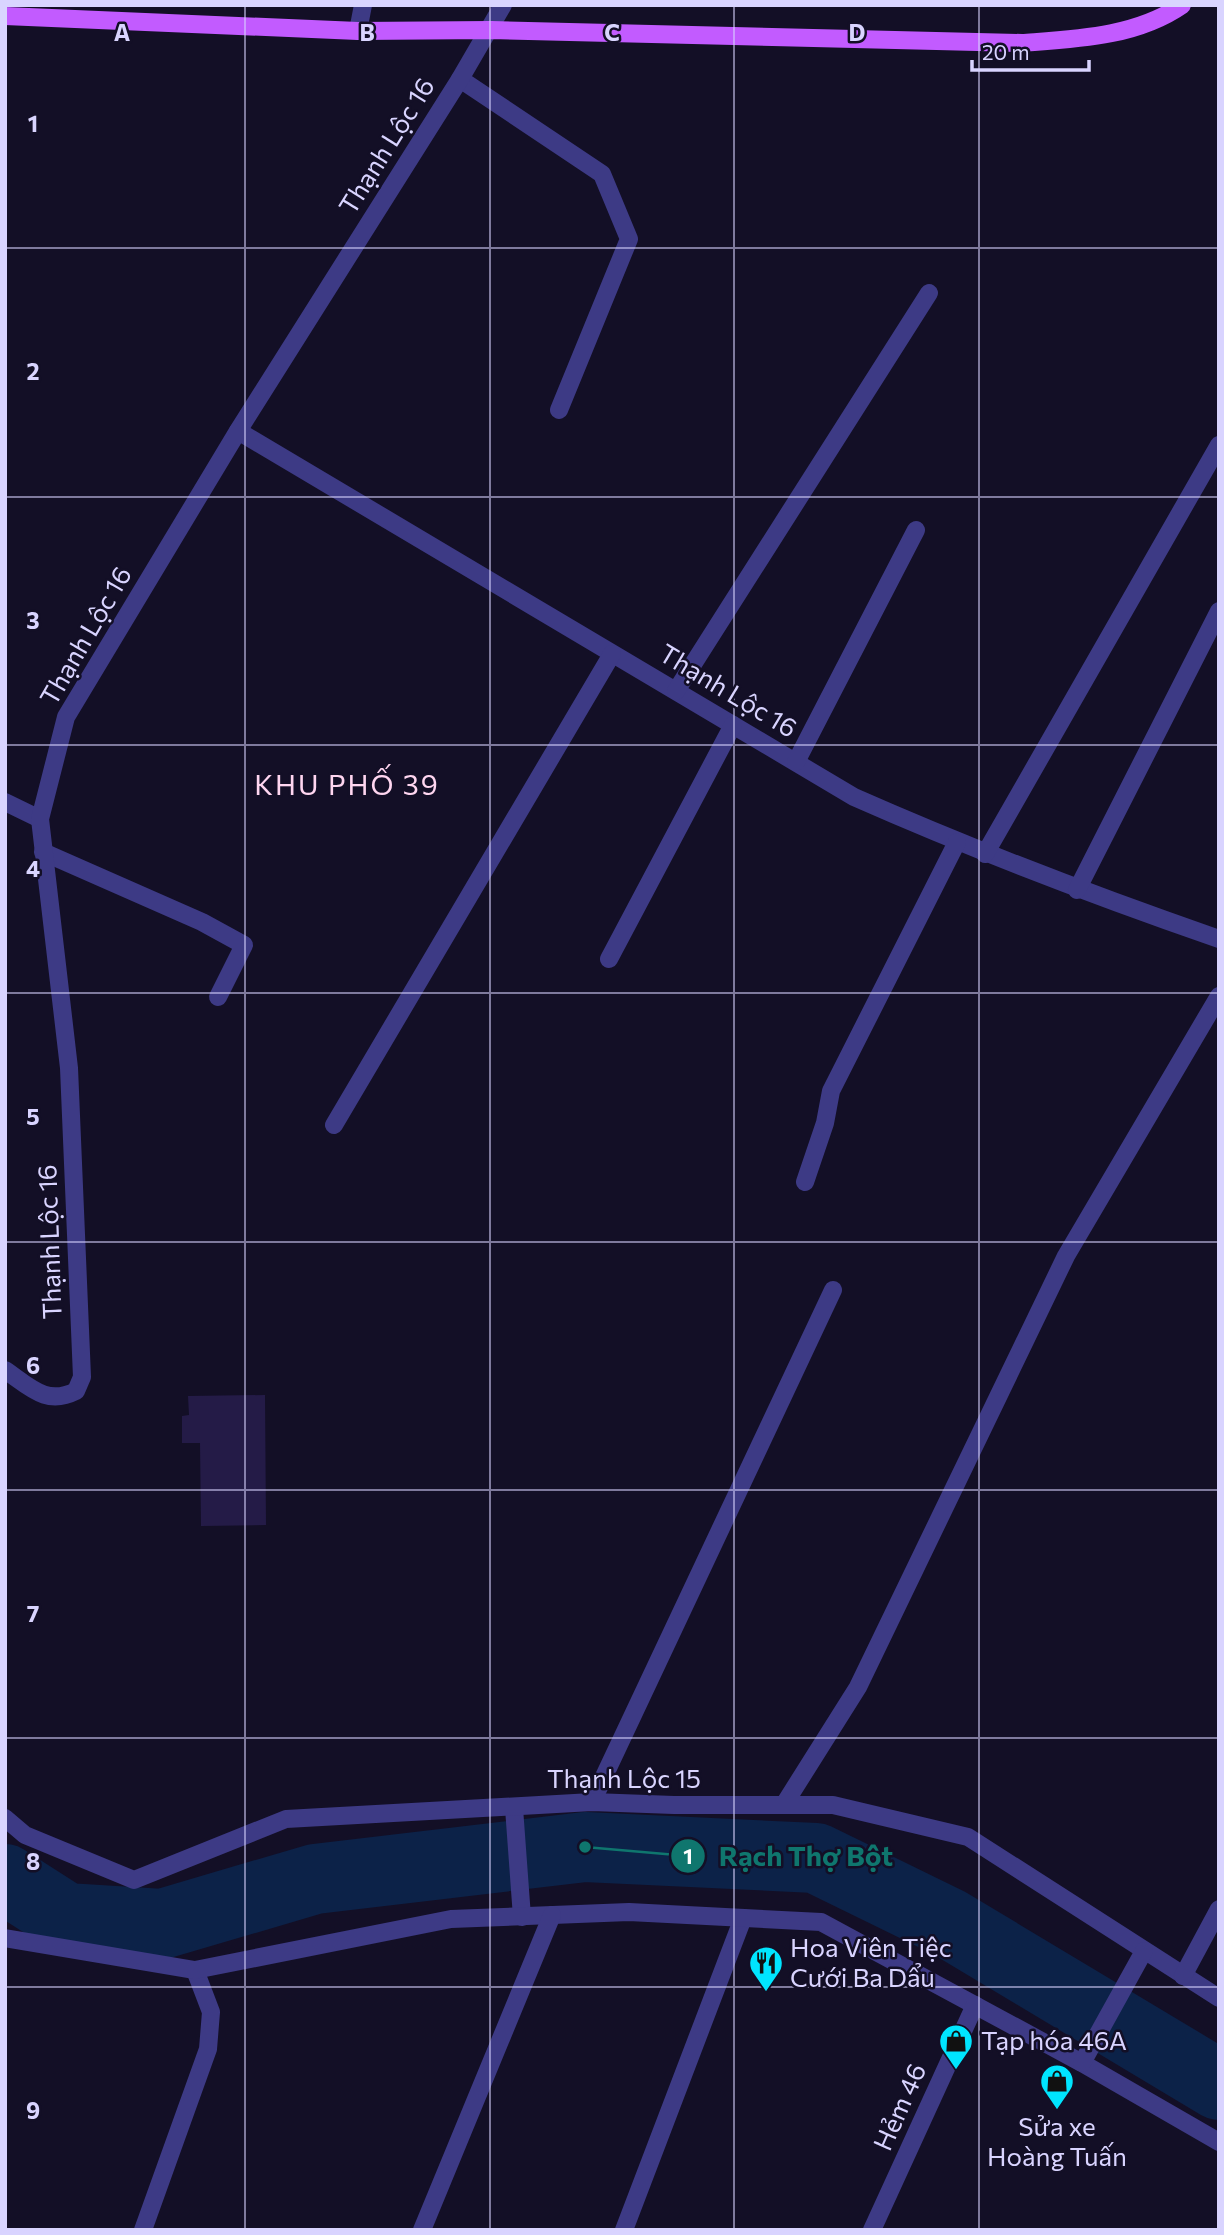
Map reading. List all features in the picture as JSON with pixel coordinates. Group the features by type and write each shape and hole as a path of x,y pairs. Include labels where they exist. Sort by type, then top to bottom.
{"main road":[{"path":"5,16 46,11 358,31 491,30 1022,43 1096,37 1136,26 1182,5"}],"street":[{"path":"358,31 363,5"},
{"name":"Thạnh Lộc 16","path":"5,1370 41,1395 62,1398 76,1391 82,1377 69,1068 40,819 66,717 238,432 491,30 503,5"},
{"path":"460,79 602,174 629,239 559,410"},
{"path":"676,691 929,293"},
{"name":"Thạnh Lộc 16","path":"238,432 854,797 985,854 1077,890 1219,939"},
{"path":"985,854 1219,445"},
{"path":"796,762 916,530"},
{"path":"1077,890 1219,611"},
{"path":"334,1125 612,653"},
{"path":"609,959 733,725"},
{"path":"5,802 40,819"},
{"path":"805,1182 825,1123 831,1091 957,842"},
{"path":"43,852 202,922 244,945 218,997"},
{"path":"785,1803 858,1687 1066,1256 1219,996"},
{"path":"593,1802 833,1290"},
{"name":"Thạnh Lộc 15","path":"5,1818 25,1835 134,1880 285,1819 593,1802 833,1805 968,1838 1219,1998"},
{"path":"514,1808 522,1917"},
{"path":"1183,1976 1219,1909"},
{"path":"5,1938 195,1970 451,1919 629,1912 821,1922 1082,2063 1219,2142"},
{"path":"422,2230 552,1915"},
{"path":"624,2230 743,1918"},
{"path":"1082,2063 1144,1951"},
{"path":"144,2230 208,2049 211,2012 195,1970"},
{"name":"Hẻm 46","path":"873,2230 975,2005"}],"building":[{"path":"265,1395 266,1525 201,1526 200,1443 182,1443 182,1416 189,1415 188,1396"}],"waterway":[{"path":"5,1879 66,1918 162,1924 315,1879 585,1847 816,1858 949,1923 1219,2085"}],"place":[{"name":"Rạch Thợ Bột","path":"585,1847"},
{"name":"Hoa Viên Tiệc Cưới Ba Dẩu","path":"766,1993"},
{"name":"Tạp hóa 46A","path":"956,2071"},
{"name":"Sửa xe Hoàng Tuấn","path":"1057,2111"}],"district":[{"name":"KHU PHỐ 39","path":"347,785"}]}
